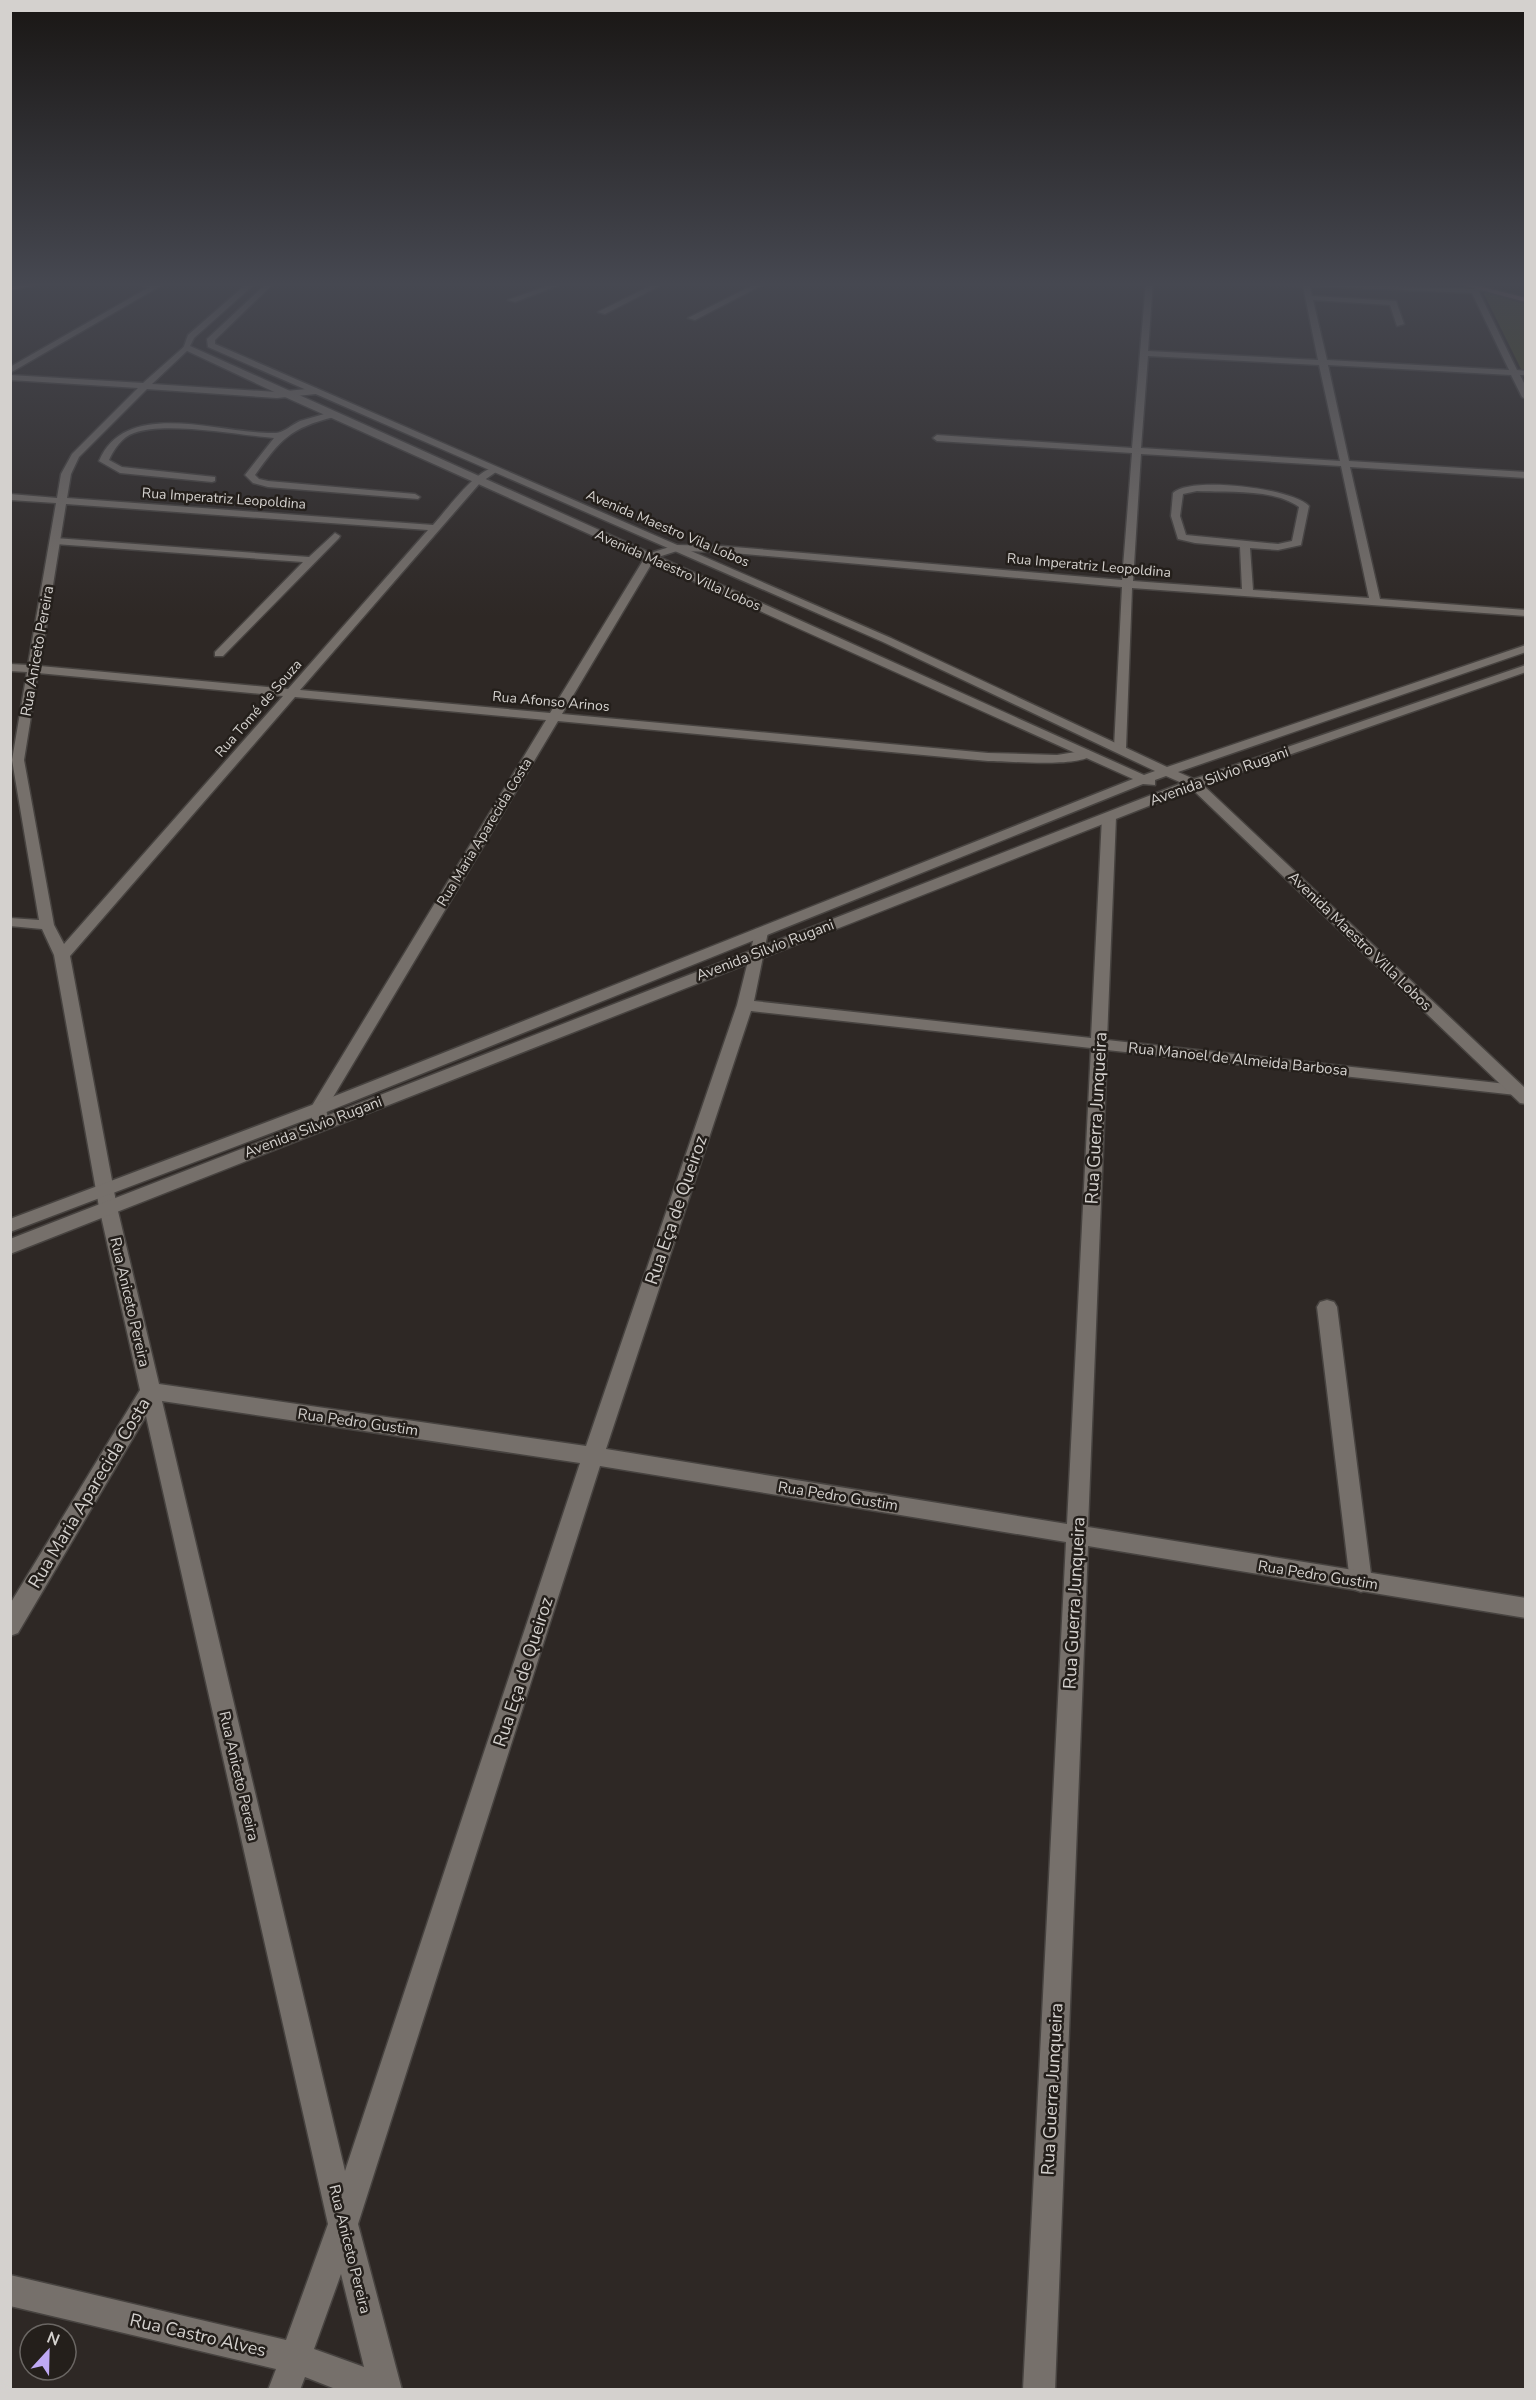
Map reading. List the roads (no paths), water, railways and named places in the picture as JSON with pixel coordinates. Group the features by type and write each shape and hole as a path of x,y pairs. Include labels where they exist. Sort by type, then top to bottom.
{"street":[{"name":"Rua Aniceto Pereira","path":"136,393 75,456 66,474 18,760 47,925 62,955 107,1198 150,1391 343,2224 384,2390"},
{"path":"256,393 288,395 302,393"},
{"name":"Avenida Maestro Villa Lobos","path":"284,393 651,556 1170,792"},
{"name":"Avenida Maestro Vila Lobos","path":"320,393 493,470 877,635 1194,784"},
{"path":"1120,748 1126,584 1140,393"},
{"path":"1330,393 1375,602"},
{"path":"331,415 303,422 288,429 279,436 250,475 256,481 268,484 415,497"},
{"path":"212,479 120,470 104,461 108,451 123,435 143,428 175,428 279,436"},
{"path":"937,438 1526,476"},
{"name":"Rua Tomé de Souza","path":"62,955 477,480 493,470"},
{"path":"1197,488 1270,494 1298,499 1304,506 1296,543 1278,547 1245,544 1182,537 1176,526 1175,505 1178,493 1184,489 1197,488"},
{"name":"Rua Imperatriz Leopoldina","path":"10,497 436,528"},
{"path":"219,654 335,536"},
{"path":"55,541 312,560"},
{"path":"1245,544 1248,593"},
{"name":"Rua Imperatriz Leopoldina","path":"651,556 676,548 722,549 1126,584 1526,613"},
{"name":"Rua Maria Aparecida Costa","path":"319,1117 553,717 651,556"},
{"name":"Avenida Silvio Rugani","path":"10,1226 107,1198 319,1117 760,942 1144,779 1526,648"},
{"name":"Rua Afonso Arinos","path":"10,667 988,757 1057,759 1088,754"},
{"name":"Avenida Silvio Rugani","path":"760,942 1109,818 1170,792 1526,668"},
{"name":"Avenida Maestro Villa Lobos","path":"1194,784 1521,1095"},
{"name":"Rua Guerra Junqueira","path":"1039,2390 1109,818"},
{"path":"10,922 47,925"},
{"name":"Rua Eça de Queiroz","path":"284,2390 293,2357 343,2224 593,1456 745,1005 760,942"},
{"name":"Rua Manoel de Almeida Barbosa","path":"745,1005 1099,1044 1521,1095"},
{"name":"Avenida Silvio Rugani","path":"10,1247 107,1198"},
{"path":"1327,1306 1361,1582"},
{"name":"Rua Maria Aparecida Costa","path":"10,1626 150,1391"},
{"name":"Rua Pedro Gustim","path":"150,1391 593,1456 1526,1608"},
{"name":"Rua Castro Alves","path":"10,2290 293,2357 384,2390"}]}
